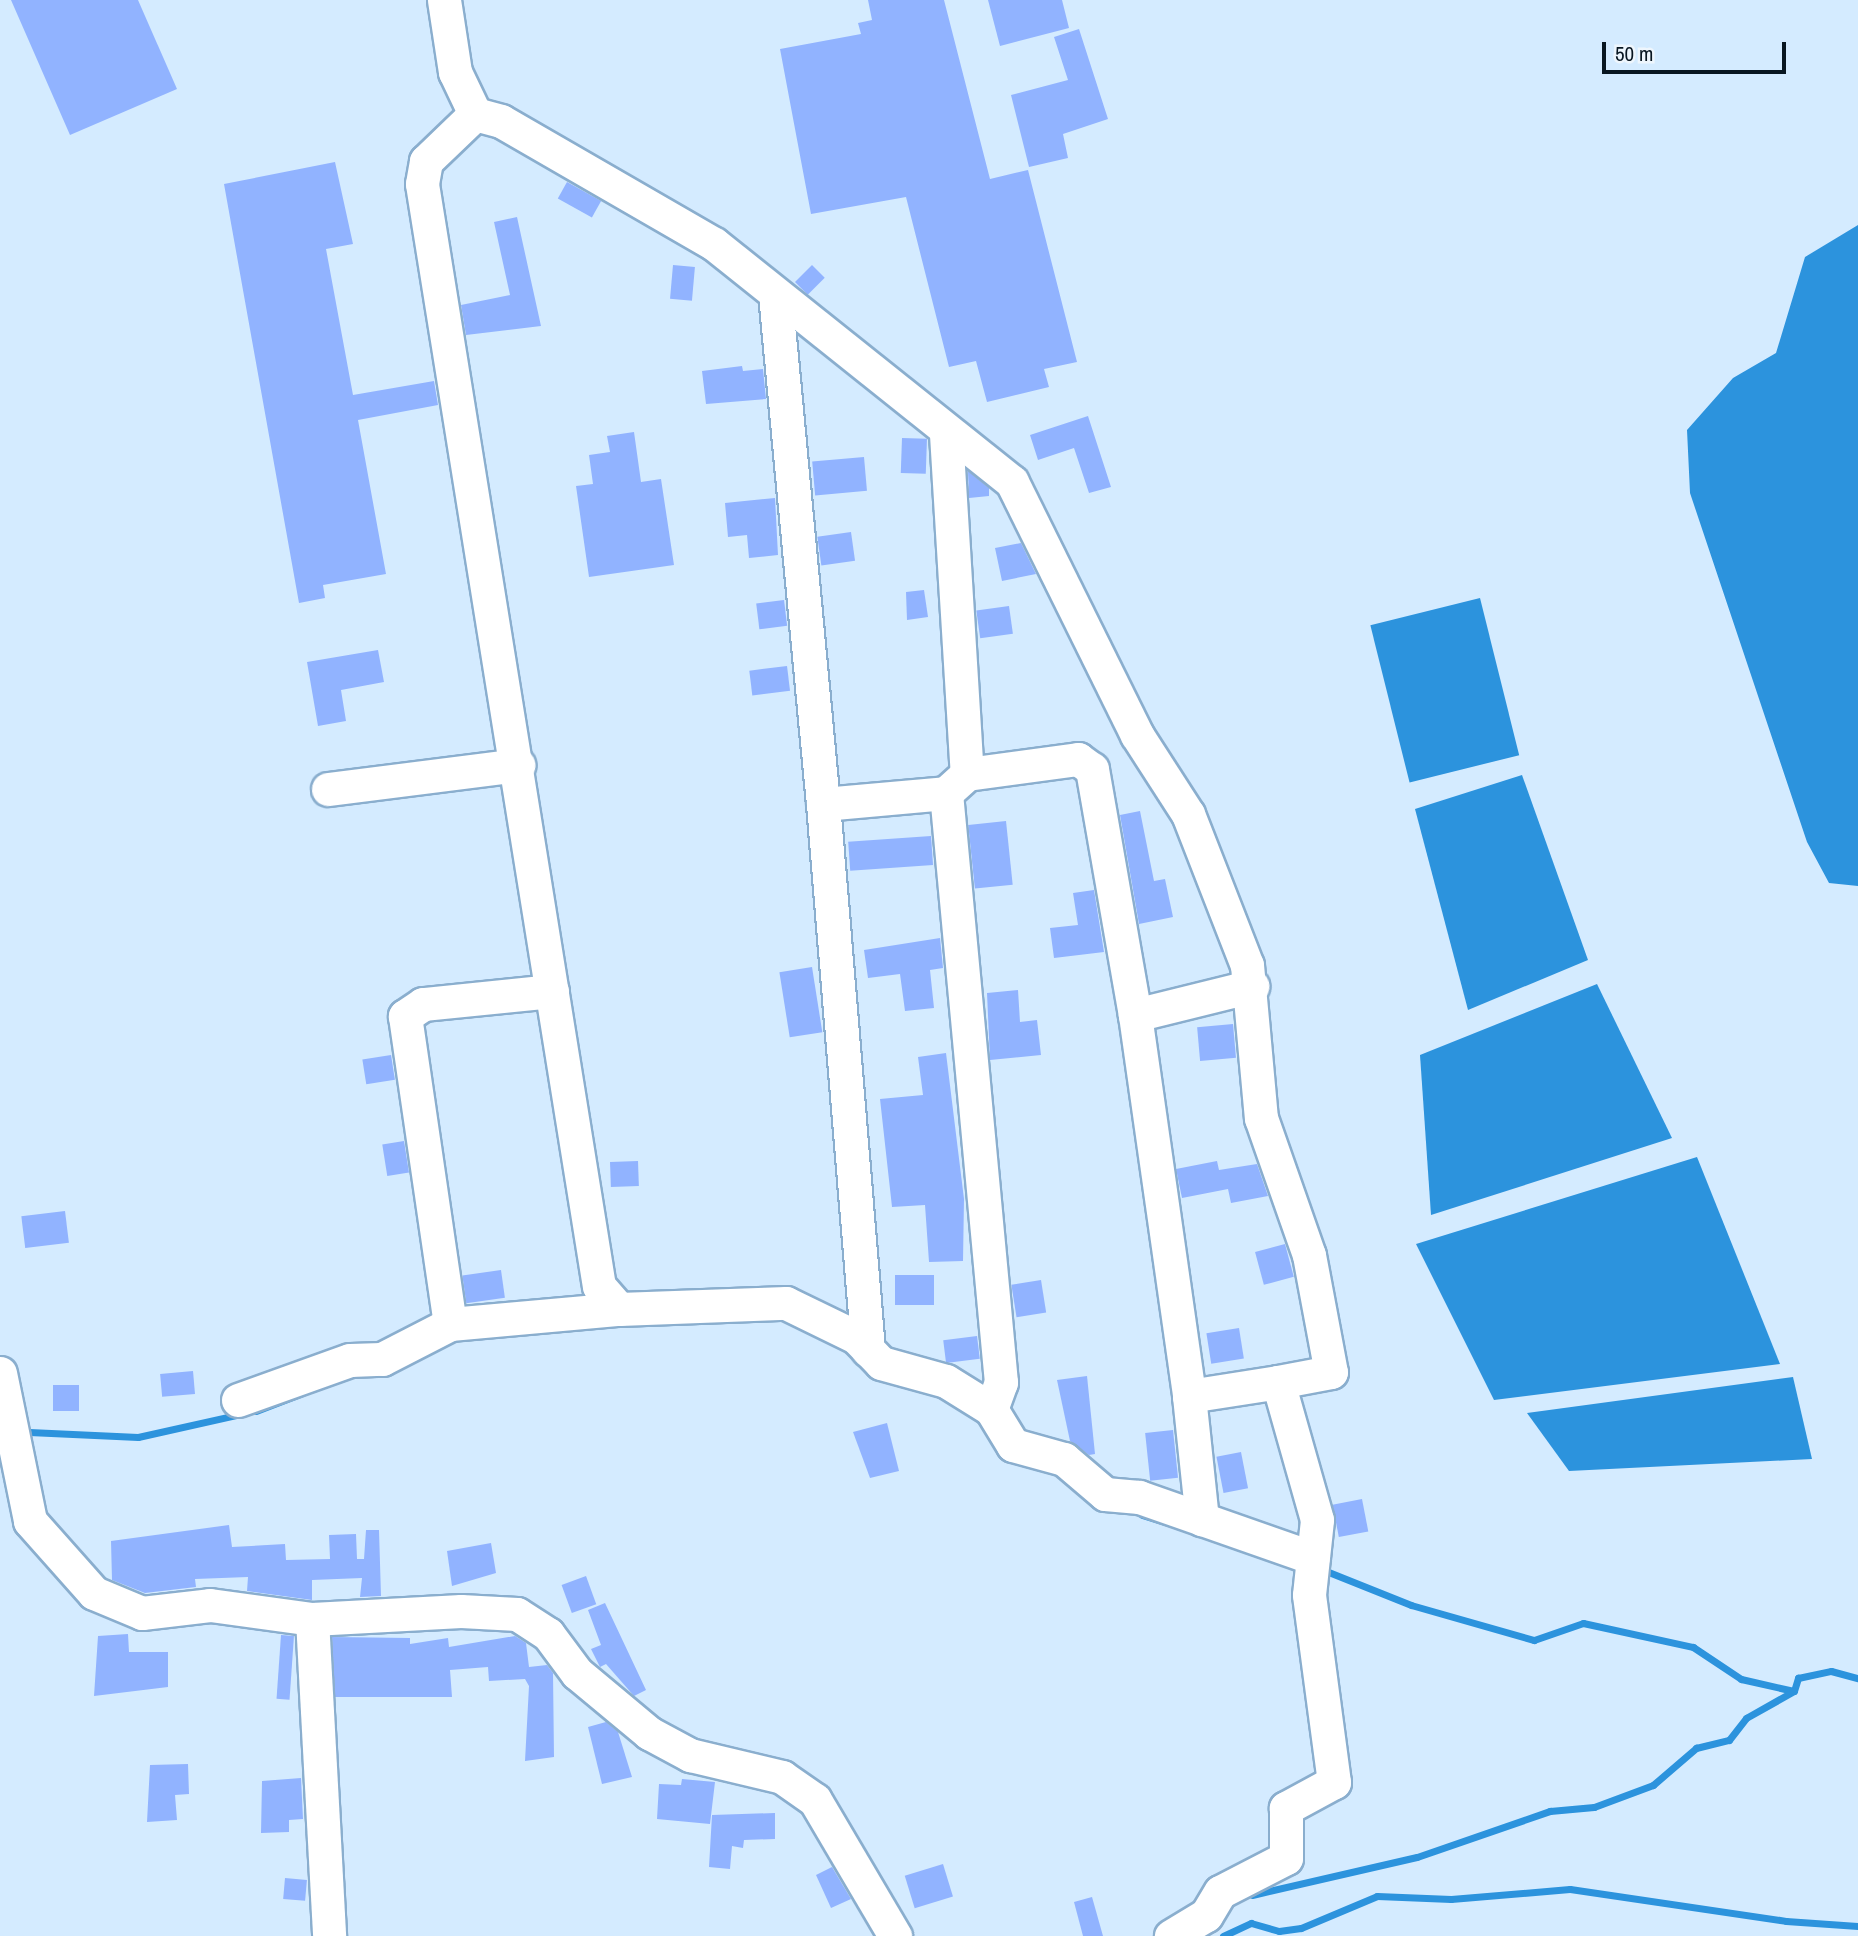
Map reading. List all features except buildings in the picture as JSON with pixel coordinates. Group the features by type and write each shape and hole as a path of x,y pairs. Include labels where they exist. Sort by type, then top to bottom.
{"street":[{"path":"444,0 455,72 475,114 501,121 714,244 946,434 983,457 1025,500 1137,735 1188,814 1252,986 1261,1118 1309,1255 1331,1372 1189,1396"},
{"path":"475,114 426,161 422,184 518,765 599,1286 619,1309"},
{"path":"775,294 823,804 868,1350"},
{"path":"946,434 957,784 1001,1382 991,1409"},
{"path":"823,804 957,784 1078,760 1092,769 1135,1015 1189,1396 1202,1519"},
{"path":"328,789 518,765"},
{"path":"1135,1015 1252,986"},
{"path":"450,1324 405,1016 424,1004 552,991"},
{"path":"238,1400 350,1360 382,1359 450,1324 619,1309 786,1303 856,1337 881,1363 946,1381 991,1409 1013,1445 1064,1459 1105,1494 1139,1497 1312,1558"},
{"path":"0,1373 30,1521 93,1593 142,1613 211,1605 312,1619 461,1611 517,1614 548,1633 578,1673 649,1732 690,1755 782,1777 815,1800 895,1936"},
{"path":"1171,1936 1206,1915 1220,1892 1286,1858 1286,1808 1334,1782 1309,1595 1317,1520 1278,1382"},
{"path":"312,1619 329,1936"}],"water":[{"path":"1858,225 1858,886 1829,883 1807,842 1690,493 1687,430 1733,378 1776,353 1805,257"},
{"path":"1480,598 1519,755 1410,783 1370,625"},
{"path":"1522,775 1588,960 1468,1010 1415,809"},
{"path":"1597,984 1672,1138 1431,1215 1420,1055"},
{"path":"1697,1157 1780,1364 1494,1400 1416,1244"},
{"path":"1793,1377 1812,1459 1569,1471 1527,1413"}],"waterway":[{"path":"256,1411 303,1393"},
{"path":"29,1432 138,1437 241,1414"},
{"path":"1142,1515 1174,1525"},
{"path":"1321,1569 1411,1605 1534,1640 1583,1623 1693,1647 1741,1679 1794,1691 1798,1678 1831,1671 1858,1678"},
{"path":"1252,1895 1417,1857 1550,1811 1594,1807 1653,1785 1696,1748 1729,1740 1746,1718 1794,1691"},
{"path":"1223,1936 1251,1923 1279,1931 1301,1928 1377,1896 1451,1899 1570,1889 1786,1921 1858,1926"}]}
